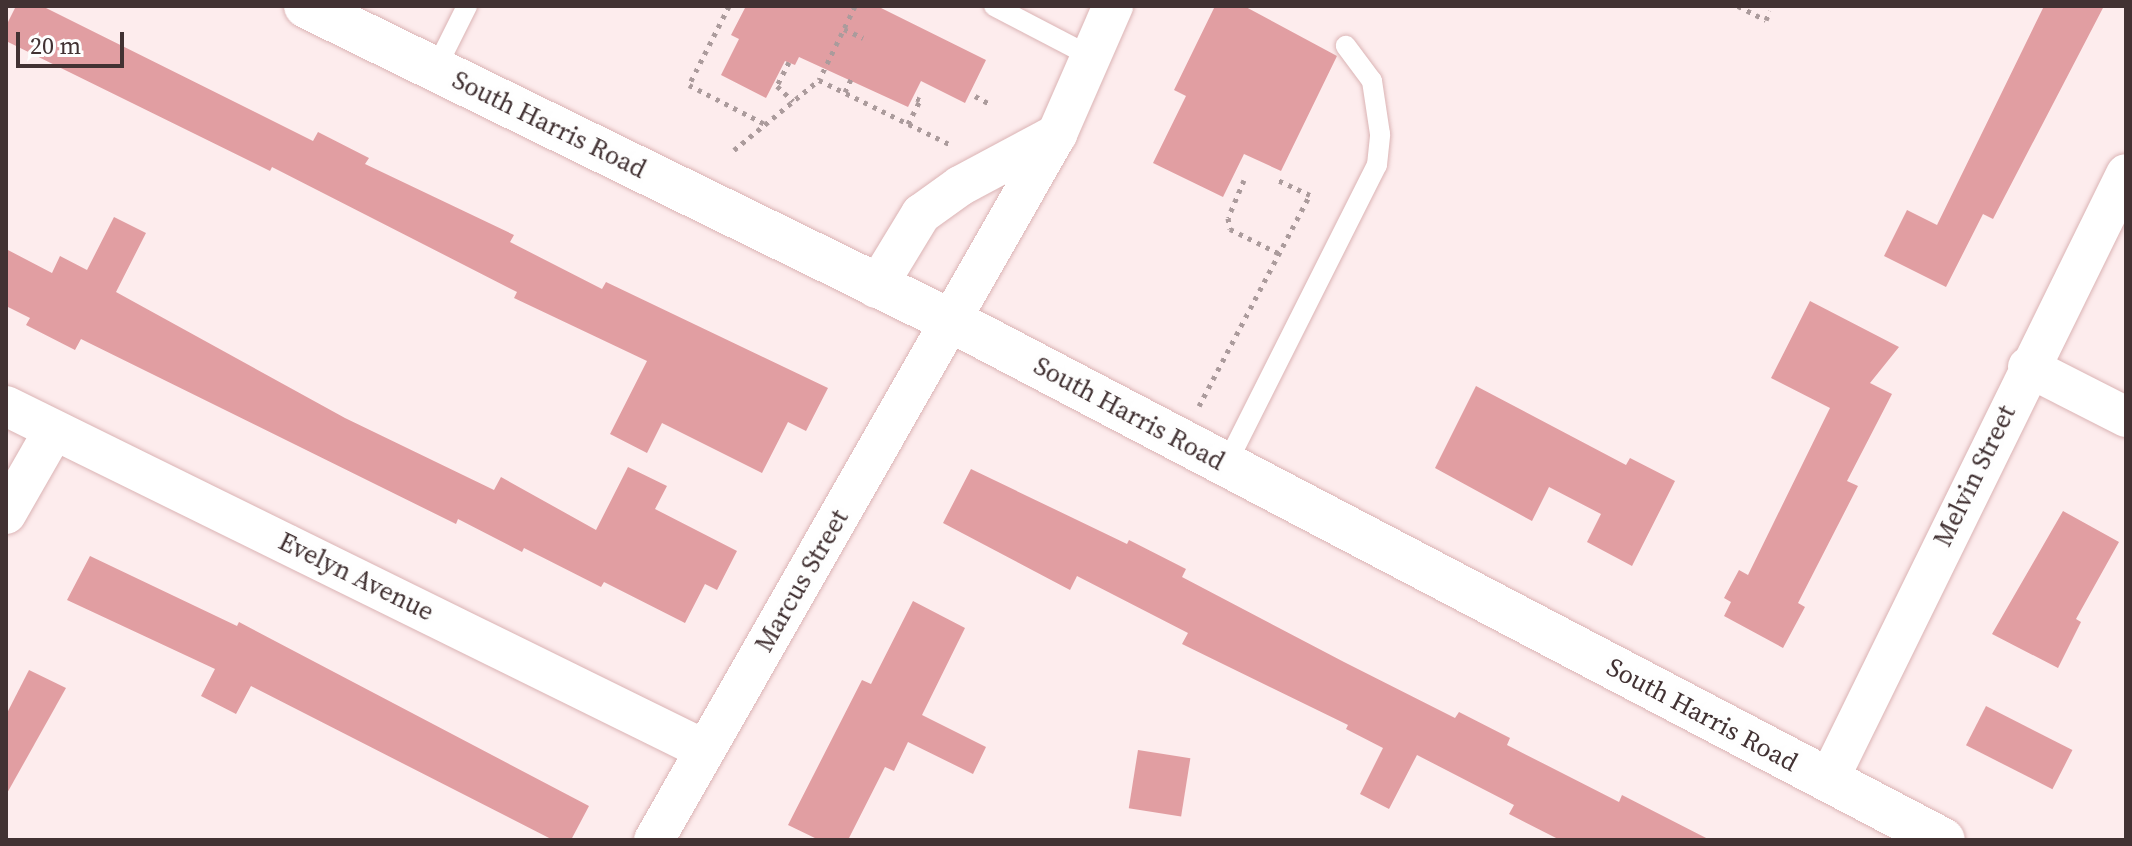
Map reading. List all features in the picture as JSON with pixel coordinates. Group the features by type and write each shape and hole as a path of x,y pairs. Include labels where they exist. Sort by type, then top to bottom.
{"main road":[{"name":"South Harris Road","path":"306,6 876,288 949,321 1943,840"}],"street":[{"name":"Marcus Street","path":"654,840 1057,134 1094,58 1113,6"},
{"path":"876,288 921,214 960,186 1057,134"},
{"name":"Melvin Street","path":"1828,781 2028,367 2126,174"},
{"path":"2028,367 2126,417"},
{"name":"Evelyn Avenue","path":"6,406 53,432 705,750"},
{"path":"6,514 53,432"}],"lane":[{"path":"435,70 467,6"},
{"path":"994,6 1094,58"},
{"path":"1226,465 1377,165 1380,134 1372,81 1346,46"}],"path":[{"path":"729,6 689,85 765,124"},
{"path":"734,150 819,80 855,6"},
{"path":"1738,6 1766,20 1770,11"},
{"path":"844,29 863,38"},
{"path":"789,62 777,86 793,101"},
{"path":"845,92 851,79"},
{"path":"819,80 965,152"},
{"path":"975,96 992,105"},
{"path":"908,124 920,100 913,97"},
{"path":"1197,411 1310,195 1275,179"},
{"path":"1244,180 1228,218 1230,229 1280,254"}],"building":[{"path":"16,6 42,6 313,141 318,132 369,158 365,164 514,235 510,242 602,289 606,282 828,388 806,431 788,422 762,473 662,423 647,453 610,434 647,361 514,298 517,292 272,167 270,171 6,41 6,26"},
{"path":"746,6 877,6 986,60 965,103 921,81 908,107 799,57 795,65 785,61 766,98 721,75 739,39 731,35"},
{"path":"1215,6 1244,6 1337,56 1281,171 1244,154 1223,197 1153,163 1186,96 1174,90"},
{"path":"2044,6 2104,6 1993,219 1983,214 1946,287 1884,256 1907,210 1937,225"},
{"path":"114,217 146,233 116,292 345,418 494,490 501,477 596,530 628,467 667,486 655,509 737,551 717,590 705,584 685,623 604,582 601,587 458,519 456,524 81,339 75,350 26,325 30,318 6,306 6,249 52,273 60,256 87,270"},
{"path":"1810,301 1899,347 1870,383 1892,394 1847,481 1858,486 1798,603 1805,607 1783,648 1724,616 1731,602 1724,598 1739,570 1748,575 1830,408 1771,378"},
{"path":"1476,386 1626,465 1630,458 1675,481 1632,566 1587,542 1601,514 1549,487 1532,521 1435,468"},
{"path":"971,469 1127,544 1129,540 1186,569 1182,577 1344,662 1455,718 1459,712 1510,738 1507,745 1619,802 1622,795 1710,840 1560,840 1509,814 1514,805 1417,755 1389,809 1360,794 1383,748 1346,729 1348,725 1182,644 1188,633 1077,576 1070,590 943,523"},
{"path":"2063,511 2119,542 2076,619 2081,622 2058,668 1992,634"},
{"path":"90,556 237,626 239,622 589,806 571,840 553,840 251,686 236,714 201,696 215,669 67,600"},
{"path":"913,601 965,628 922,715 986,747 973,774 908,742 894,771 885,767 848,840 819,840 788,825 862,680 871,684"},
{"path":"29,670 66,688 6,795 6,715"},
{"path":"1986,706 2072,750 2052,789 1966,745"},
{"path":"1138,750 1190,758 1181,817 1129,808"}]}
